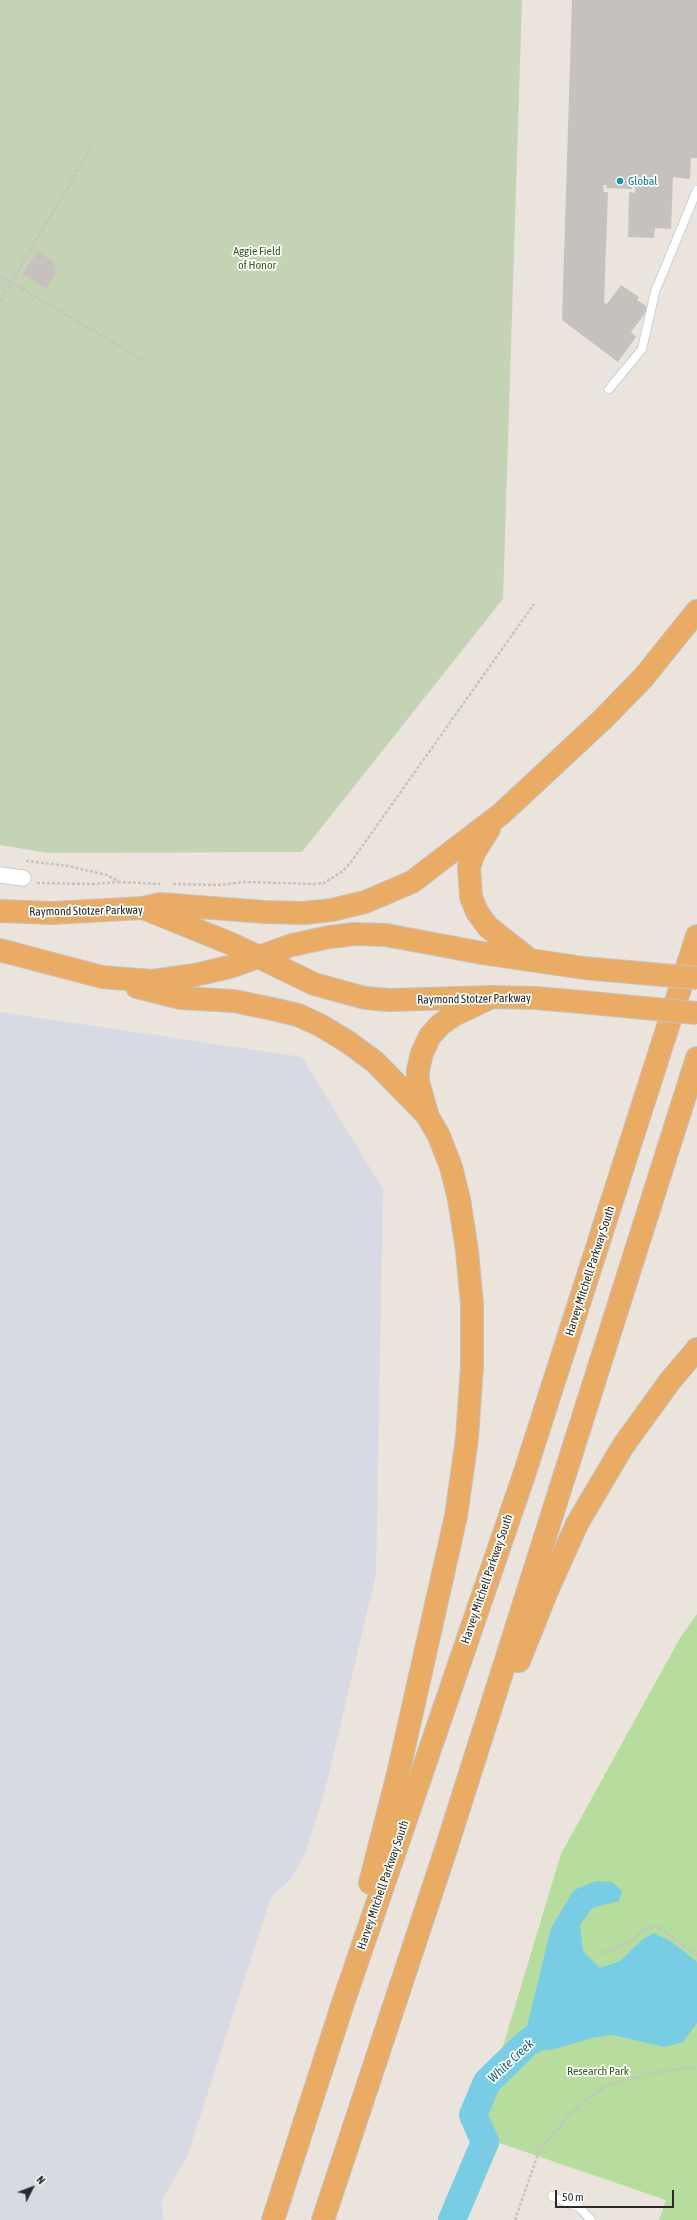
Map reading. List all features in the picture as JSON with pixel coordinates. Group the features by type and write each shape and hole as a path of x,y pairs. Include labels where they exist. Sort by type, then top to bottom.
{"highway":[{"path":"143,908 160,904 265,912 304,913 332,910 364,902 395,890 422,875 501,814 602,720 643,678 697,611"},
{"path":"501,814 474,853 469,867 471,897 477,912 488,927 533,962"},
{"name":"Raymond Stotzer Parkway","path":"0,911 52,913 143,908 228,942 314,984 366,998 390,1000 492,997 536,998 697,1013"},
{"path":"102,977 152,981 195,975 259,958 308,941 354,934 386,935 533,962 697,978"},
{"name":"Harvey Mitchell Parkway South","path":"273,2220 343,2003 524,1475 697,936"},
{"path":"0,950 181,998 234,1001 298,1015 320,1025 348,1042 375,1062 428,1117 439,1136 450,1167 459,1199 467,1251 472,1304 472,1366 467,1438 456,1516 398,1774 372,1876 343,2003"},
{"path":"428,1117 418,1082 418,1070 422,1053 430,1036 441,1024 454,1015 492,997"},
{"path":"323,2220 446,1849 697,1058"},
{"path":"446,1849 547,1591 577,1524 631,1435 697,1349"}],"street":[{"path":"0,875 23,878"}],"lane":[{"path":"609,389 642,349 655,292 697,190"},
{"path":"552,2196 580,2208 591,2220"}],"path":[{"path":"0,300 91,148"},
{"path":"0,276 146,361"},
{"path":"170,884 218,885 245,882 315,884 324,883 343,871 351,862 534,604"},
{"path":"26,861 68,866 107,875 120,882"},
{"path":"23,878 42,884 92,884 120,882 163,884"},
{"path":"602,1953 629,1943 642,1931 657,1926 697,1955"},
{"path":"515,2220 539,2151 569,2115 586,2099 608,2086 652,2073 697,2066"}],"shaded area":[{"path":"0,1012 302,1057 383,1189 376,1574 325,1790 305,1854 290,1880 271,1897 187,2157 162,2200 163,2220 0,2220"}],"green space":[{"name":"Aggie Field of Honor","path":"0,0 522,0 503,599 302,852 48,853 0,845"},
{"name":"Research Park","path":"697,1614 697,2220 659,2220 666,2200 476,2135 561,1854 680,1638"}],"water":[{"path":"596,1881 612,1882 622,1891 619,1901 592,1908 580,1925 583,1951 600,1968 620,1961 643,1939 654,1933 672,1942 697,1962 697,2023 683,2042 665,2047 612,2035 592,2038 551,2050 530,2049 524,2039 551,1928 574,1890"}],"building":[{"name":"Global","path":"572,0 697,0 697,158 691,158 690,179 673,177 671,229 655,228 654,238 628,237 629,192 635,193 635,185 632,185 632,189 606,188 607,185 603,185 604,192 608,192 604,302 607,304 621,285 639,297 637,300 649,308 631,332 636,337 618,362 562,320"},
{"path":"37,252 53,261 56,273 46,289 23,274"}],"waterway":[{"name":"White Creek","path":"452,2220 485,2142 473,2115 487,2082 527,2043 559,2024"}],"place":[{"name":"Global","path":"620,181"}]}
